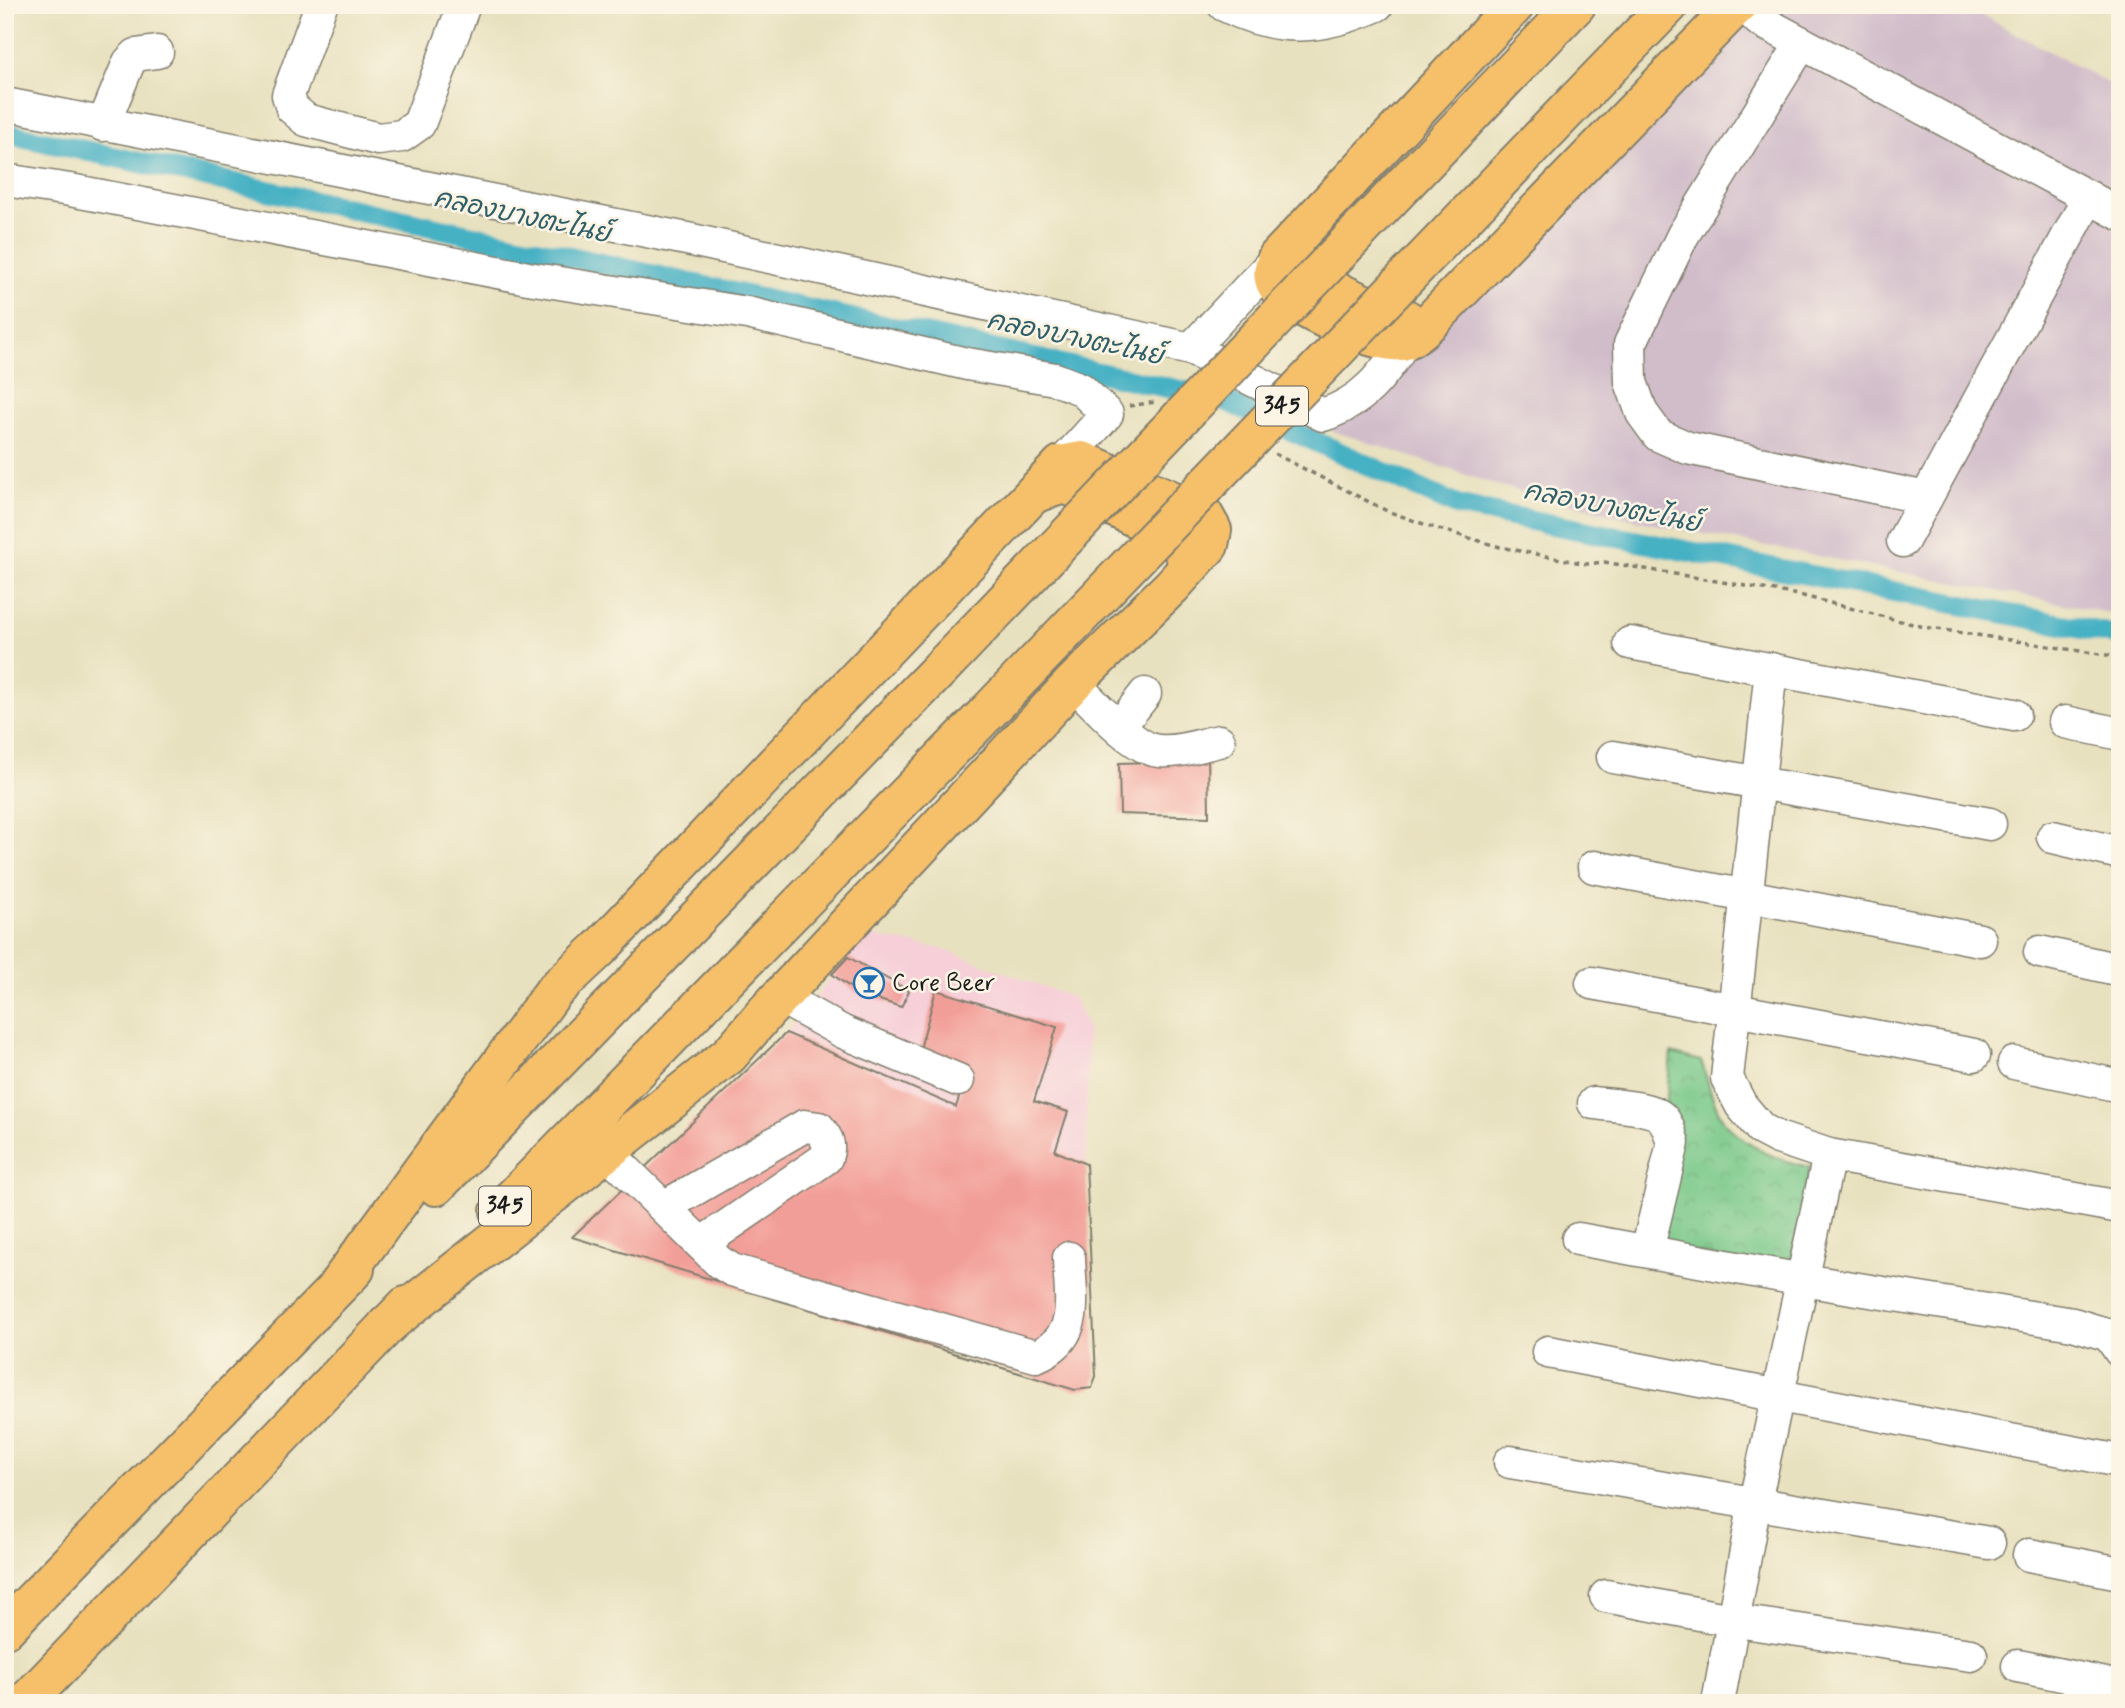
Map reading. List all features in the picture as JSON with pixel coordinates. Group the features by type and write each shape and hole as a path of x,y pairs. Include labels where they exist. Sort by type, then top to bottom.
{"main road":[{"name":"345","path":"5,1629 941,668 1576,5"},
{"name":"345","path":"25,1703 387,1325 988,712 1669,5"},
{"path":"1508,7 1277,258 1273,274 1275,282 1300,307 1385,341 1419,330 1737,5"},
{"path":"1307,226 1293,253 1296,264 1315,278 1404,319 1419,330"},
{"path":"337,1286 554,991 598,949 1061,465 1082,461 1203,514 1212,530 1209,545 1172,586 1073,683 773,1004 729,1055 387,1325"},
{"path":"1033,494 1061,485 1070,486 1177,538 1183,545 1183,554 1172,586"},
{"path":"598,949 574,986 573,992 581,1004 591,1007 602,1004 635,982"},
{"path":"726,980 707,1009 709,1026 716,1033 729,1038 736,1036 773,1004"}],"street":[{"path":"321,5 288,95 292,108 306,120 379,139 402,136 419,124 464,5"},
{"path":"1224,5 1252,19 1290,27 1346,19 1377,5"},
{"path":"1744,5 1759,20 2120,214"},
{"path":"1802,43 1683,234 1630,344 1630,382 1642,413 1658,435 1688,448 1926,498"},
{"path":"103,125 128,62 136,55 157,52"},
{"path":"5,104 687,239 1191,349 1323,415 1346,408 1371,388 1419,330"},
{"path":"5,180 70,190 515,276 747,313 967,364 1055,379 1081,389 1107,414 1061,465"},
{"path":"1903,541 2088,197"},
{"path":"1191,349 1277,258"},
{"path":"1630,643 2014,715"},
{"path":"1771,669 1727,1078 1741,1105 1761,1129 1778,1138 1829,1155 2120,1207"},
{"path":"1073,683 1143,747 1158,751 1219,741"},
{"path":"1120,726 1145,694"},
{"path":"2064,722 2120,734"},
{"path":"1613,757 1990,824"},
{"path":"2053,837 2120,853"},
{"path":"1594,867 1980,940"},
{"path":"2040,952 2120,970"},
{"path":"1592,983 1974,1055"},
{"path":"773,1004 958,1080"},
{"path":"2014,1063 2120,1086"},
{"path":"1594,1103 1653,1111 1662,1117 1669,1129 1673,1143 1647,1251"},
{"path":"664,1207 804,1126 819,1128 829,1148 826,1158 701,1244"},
{"path":"607,1152 701,1244 732,1270 1036,1356 1052,1349 1063,1338 1070,1321 1069,1258"},
{"path":"1718,1703 1736,1621 1755,1502 1829,1155"},
{"path":"739,1164 767,1201"},
{"path":"1578,1238 1803,1280 2073,1324 2109,1335 2120,1351"},
{"path":"1548,1352 2120,1461"},
{"path":"1510,1462 1989,1544"},
{"path":"2029,1555 2120,1573"},
{"path":"1606,1596 1736,1621 1971,1655"},
{"path":"2018,1666 2120,1687"}],"path":[{"path":"1107,414 1136,404 1155,402"},
{"path":"1266,450 1387,511 1500,547 1587,564 1604,562 1798,595 1924,626 2120,657"}],"shaded area":[{"path":"1736,5 1963,5 2120,90 2120,615 1639,521 1497,485 1330,430 1405,341"},
{"path":"866,935 942,949 1074,998 1088,1029 1086,1164 786,1033"}],"green space":[{"path":"1671,1053 1701,1061 1721,1116 1742,1139 1775,1157 1810,1167 1789,1272 1653,1244"}],"building":[{"path":"1208,749 1209,817 1120,814 1119,763 1156,762"},
{"name":"Core Beer","path":"848,957 909,991 901,1007 858,993 832,974"},
{"path":"936,990 1057,1027 1034,1101 1068,1112 1055,1151 1086,1164 1096,1376 1092,1388 1075,1390 572,1237 786,1033 956,1107 967,1073 917,1060"}],"waterway":[{"name":"คลองบางตะไนย์","path":"5,133 1224,400 1458,506 2120,636"}],"place":[{"name":"Core Beer","path":"869,983"}]}
